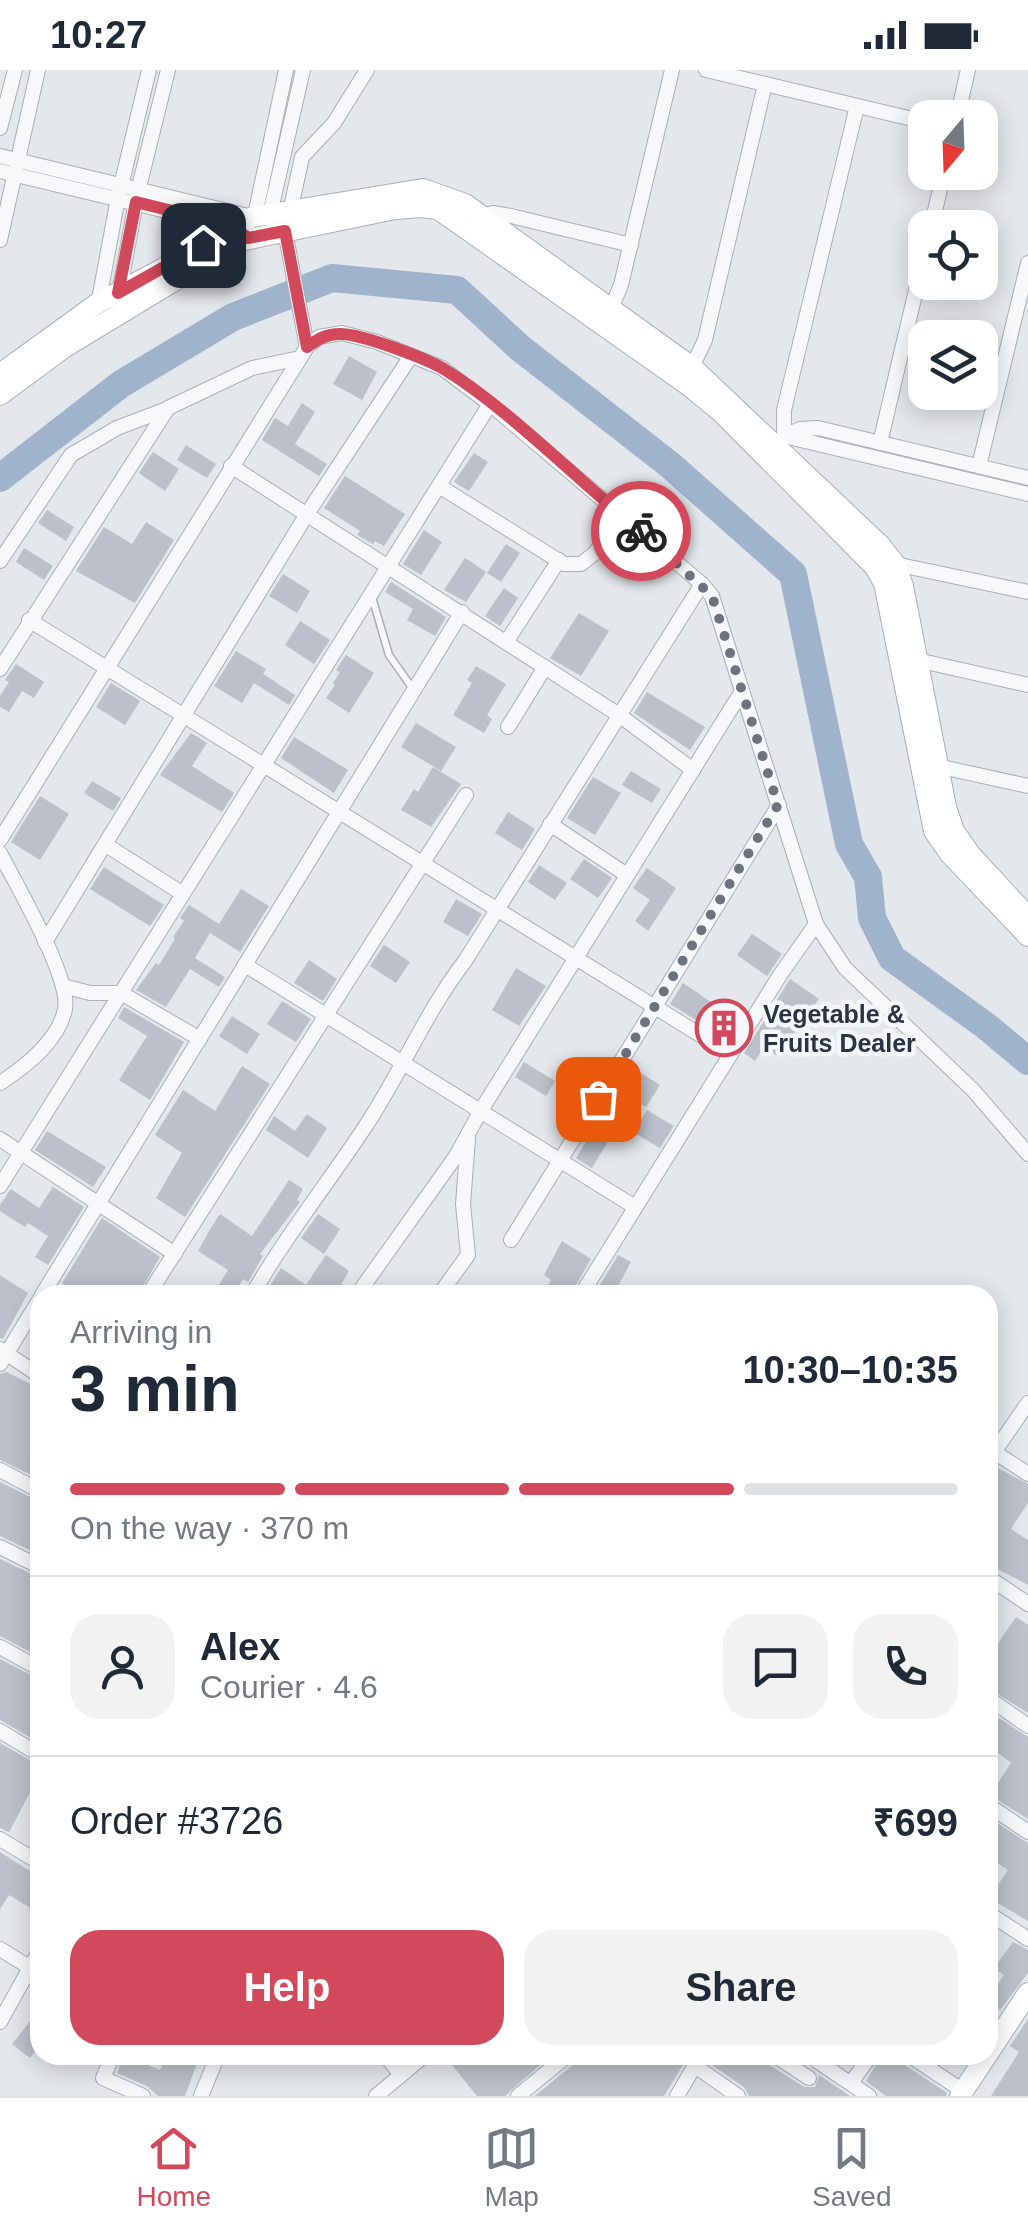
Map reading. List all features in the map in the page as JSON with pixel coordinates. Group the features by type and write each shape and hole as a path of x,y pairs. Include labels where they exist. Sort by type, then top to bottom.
{"street":[{"path":"0,128 15,70"},
{"path":"0,240 11,169 38,70"},
{"path":"99,326 98,303 119,192 149,70"},
{"path":"118,303 137,197 168,70"},
{"path":"286,70 264,226 294,273 303,352"},
{"path":"264,226 303,70"},
{"path":"264,226 302,157 334,123 367,70"},
{"path":"611,309 621,285 672,70"},
{"path":"706,70 908,118"},
{"path":"961,100 968,70"},
{"path":"692,367 705,340 765,84"},
{"path":"774,445 856,106"},
{"path":"0,156 11,169 264,226 421,206 438,210 721,412 774,445 884,583 934,831 950,854 1028,936"},
{"path":"0,394 99,326 118,303 177,261 264,226 424,188 455,199 692,367 880,545 895,564 903,586 937,766 954,831 1028,917"},
{"path":"137,197 264,226"},
{"path":"481,216 511,216 631,244"},
{"path":"979,466 1028,263"},
{"path":"880,443 914,300"},
{"path":"0,374 98,303 118,303"},
{"path":"0,840 303,352 320,337 342,334 377,342 442,368 490,404 712,596 816,924 844,968 973,1090 1028,1154"},
{"path":"0,562 71,455 117,428 252,368 303,352"},
{"path":"45,942 307,514 411,356"},
{"path":"0,1186 490,404"},
{"path":"0,669 168,408"},
{"path":"774,445 800,429 818,428 1028,478"},
{"path":"774,445 1028,494"},
{"path":"231,466 545,666 693,770"},
{"path":"438,486 559,560 580,564 595,553 622,516"},
{"path":"507,641 559,560"},
{"path":"895,564 1028,592"},
{"path":"259,1285 404,1064 438,996 465,962 702,584"},
{"path":"48,1285 462,612"},
{"path":"30,620 184,719 340,810 731,1054"},
{"path":"917,660 1028,685"},
{"path":"508,727 545,666"},
{"path":"363,1285 456,1156 742,691"},
{"path":"937,766 1028,786"},
{"path":"155,1285 466,794"},
{"path":"511,1240 778,805"},
{"path":"550,824 628,875"},
{"path":"106,845 183,894"},
{"path":"0,853 45,942 63,986 66,1007 56,1032 18,1071 0,1083"},
{"path":"587,1285 816,924"},
{"path":"245,965 635,1207"},
{"path":"63,986 90,993 121,994 200,1039"},
{"path":"446,1285 468,1255 463,1204 468,1133"},
{"path":"0,1139 175,1254"},
{"path":"30,1313 2,1355 30,1370"},
{"path":"998,1441 1028,1402"},
{"path":"998,1455 1028,1474"},
{"path":"0,1470 30,1486"},
{"path":"0,1547 30,1562"},
{"path":"998,1586 1028,1604"},
{"path":"0,1646 30,1663"},
{"path":"998,1705 1028,1726"},
{"path":"0,1731 30,1750"},
{"path":"998,1812 1028,1832"},
{"path":"0,1838 30,1857"},
{"path":"998,1918 1028,1938"},
{"path":"0,1949 30,1967"},
{"path":"0,2022 30,1970"},
{"path":"998,2033 1028,1993"},
{"path":"108,2065 102,2078 110,2089 142,2096"},
{"path":"201,2096 214,2065"},
{"path":"393,2065 401,2074"},
{"path":"385,2093 412,2065"},
{"path":"518,2096 556,2065"},
{"path":"677,2096 695,2065"},
{"path":"704,2065 738,2096"},
{"path":"789,2065 809,2078"},
{"path":"823,2065 870,2096"},
{"path":"851,2083 864,2065"},
{"path":"922,2065 961,2094 978,2065"}],"lane":[{"path":"372,593 389,655 414,690"}],"building":[{"path":"349,356 377,372 362,400 333,384"},
{"path":"302,403 315,412 295,444 327,464 319,476 262,440 275,418 288,426"},
{"path":"186,445 216,464 207,478 177,460"},
{"path":"153,452 179,469 165,491 139,473"},
{"path":"474,453 488,462 469,491 454,482"},
{"path":"345,476 405,514 384,546 357,535 360,531 324,508"},
{"path":"47,510 74,527 66,541 38,523"},
{"path":"146,522 174,540 135,603 76,571 104,527 132,544"},
{"path":"424,530 442,542 421,575 403,564"},
{"path":"506,544 520,553 501,582 487,573"},
{"path":"24,548 53,566 44,580 16,562"},
{"path":"465,558 486,572 466,602 444,590"},
{"path":"283,574 310,591 297,613 269,596"},
{"path":"391,582 446,617 435,636 407,620 413,609 385,592"},
{"path":"504,588 518,598 500,626 485,616"},
{"path":"579,613 609,631 581,676 550,658"},
{"path":"300,621 330,640 314,664 285,645"},
{"path":"236,651 266,669 263,674 295,695 289,705 254,683 242,703 214,686"},
{"path":"346,655 374,673 349,713 326,698"},
{"path":"16,664 44,682 34,698 22,691 9,712 0,707 0,696"},
{"path":"476,666 506,684 487,715 492,719 484,733 453,715 472,683 467,680"},
{"path":"111,683 140,701 125,725 96,707"},
{"path":"647,692 705,727 690,750 634,713"},
{"path":"416,723 456,747 441,771 401,747"},
{"path":"191,733 207,743 192,766 234,793 222,812 160,775"},
{"path":"294,737 348,770 334,793 281,758"},
{"path":"433,767 461,784 431,827 401,810"},
{"path":"631,771 661,789 652,803 622,785"},
{"path":"593,777 621,793 595,835 567,818"},
{"path":"92,781 121,798 113,811 84,793"},
{"path":"40,796 69,814 40,860 11,842"},
{"path":"508,812 535,829 522,850 495,833"},
{"path":"584,859 612,878 598,898 570,879"},
{"path":"539,865 567,883 555,900 528,882"},
{"path":"104,867 164,905 150,926 90,889"},
{"path":"647,868 676,888 648,931 635,921 650,900 633,888"},
{"path":"241,889 269,906 240,952 210,933 195,958 225,977 219,987 190,969 166,1007 136,990 156,963 159,965 189,905 219,924"},
{"path":"456,899 482,914 468,936 443,922"},
{"path":"752,934 782,954 767,976 737,955"},
{"path":"384,945 410,962 396,983 370,966"},
{"path":"309,960 337,979 323,1001 294,983"},
{"path":"516,968 546,986 519,1026 492,1010"},
{"path":"790,979 819,999 777,1056 764,1047 755,1061 744,1053"},
{"path":"683,983 739,1021 727,1039 670,1004"},
{"path":"282,1001 311,1019 296,1042 267,1024"},
{"path":"124,1007 184,1042 150,1100 119,1080 147,1036 118,1018"},
{"path":"232,1016 260,1034 247,1054 219,1036"},
{"path":"524,1062 555,1081 546,1096 515,1077"},
{"path":"242,1066 270,1084 185,1217 156,1198 182,1153 155,1135 183,1090 215,1111"},
{"path":"631,1067 660,1085 646,1107 617,1090"},
{"path":"647,1110 674,1126 660,1148 633,1132"},
{"path":"307,1114 327,1128 308,1158 266,1130 274,1116 295,1131"},
{"path":"47,1131 106,1167 93,1187 35,1150"},
{"path":"591,1134 607,1143 592,1168 576,1158"},
{"path":"289,1180 303,1189 297,1200 300,1202 260,1254 263,1256 248,1282 243,1279 239,1285 219,1285 228,1270 198,1251 220,1214 252,1236"},
{"path":"53,1187 84,1207 48,1265 35,1257 48,1236 0,1211 0,1205 11,1189 39,1208"},
{"path":"318,1214 340,1229 324,1254 301,1238"},
{"path":"102,1218 160,1257 144,1285 62,1283"},
{"path":"562,1241 591,1259 576,1285 548,1285 551,1280 544,1275"},
{"path":"326,1255 349,1271 341,1285 306,1285"},
{"path":"618,1255 631,1262 618,1285 600,1285"},
{"path":"281,1268 306,1285 271,1285"},
{"path":"0,1275 28,1293 3,1339 0,1338"},
{"path":"7,1372 30,1384 30,1474 0,1460 0,1374"},
{"path":"998,1468 1028,1484 1028,1503 1011,1529 1028,1540 1028,1585 998,1569"},
{"path":"0,1482 30,1497 30,1550 0,1536"},
{"path":"0,1559 30,1573 30,1652 0,1636"},
{"path":"1016,1617 1028,1625 1028,1713 998,1694 998,1643"},
{"path":"0,1659 30,1675 30,1737 0,1720"},
{"path":"998,1718 1028,1737 1028,1819 998,1800 998,1783 1011,1763 998,1753"},
{"path":"0,1743 30,1760 30,1793 9,1832 0,1828"},
{"path":"998,1824 1028,1843 1028,1921 998,1903 998,1885 1008,1870 998,1864"},
{"path":"0,1852 30,1871 30,1908 9,1895 0,1909"},
{"path":"1013,1942 1028,1950 1028,1973 1000,2010 998,1984 1004,1975 998,1971 998,1963"},
{"path":"1028,2019 1028,2096 991,2096 1019,2052 1010,2046"},
{"path":"30,2022 30,2058 12,2044"},
{"path":"120,2065 148,2065 160,2070 162,2065 196,2065 185,2096 158,2096 147,2086 117,2073"},
{"path":"452,2065 540,2065 505,2096 477,2096"},
{"path":"573,2065 683,2065 664,2096 535,2096"},
{"path":"712,2065 770,2065 804,2087 815,2087 819,2075 850,2096 749,2096 744,2087"},
{"path":"876,2065 905,2065 947,2093 886,2096 866,2081"}],"waterway":[{"path":"0,478 121,384 233,317 332,278 457,290 520,348 670,465 793,574 849,844 868,877 872,918 892,958 1028,1061"}],"way so far":[{"path":"598,1099 778,805 712,596 641,531"}],"place":[{"name":"Vegetable & Fruits Dealer","path":"724,1028"}],"route":[{"path":"203,245 118,293 136,202 232,226 248,238 285,231 307,347 320,337 342,334 377,342 442,368 641,531"}]}
